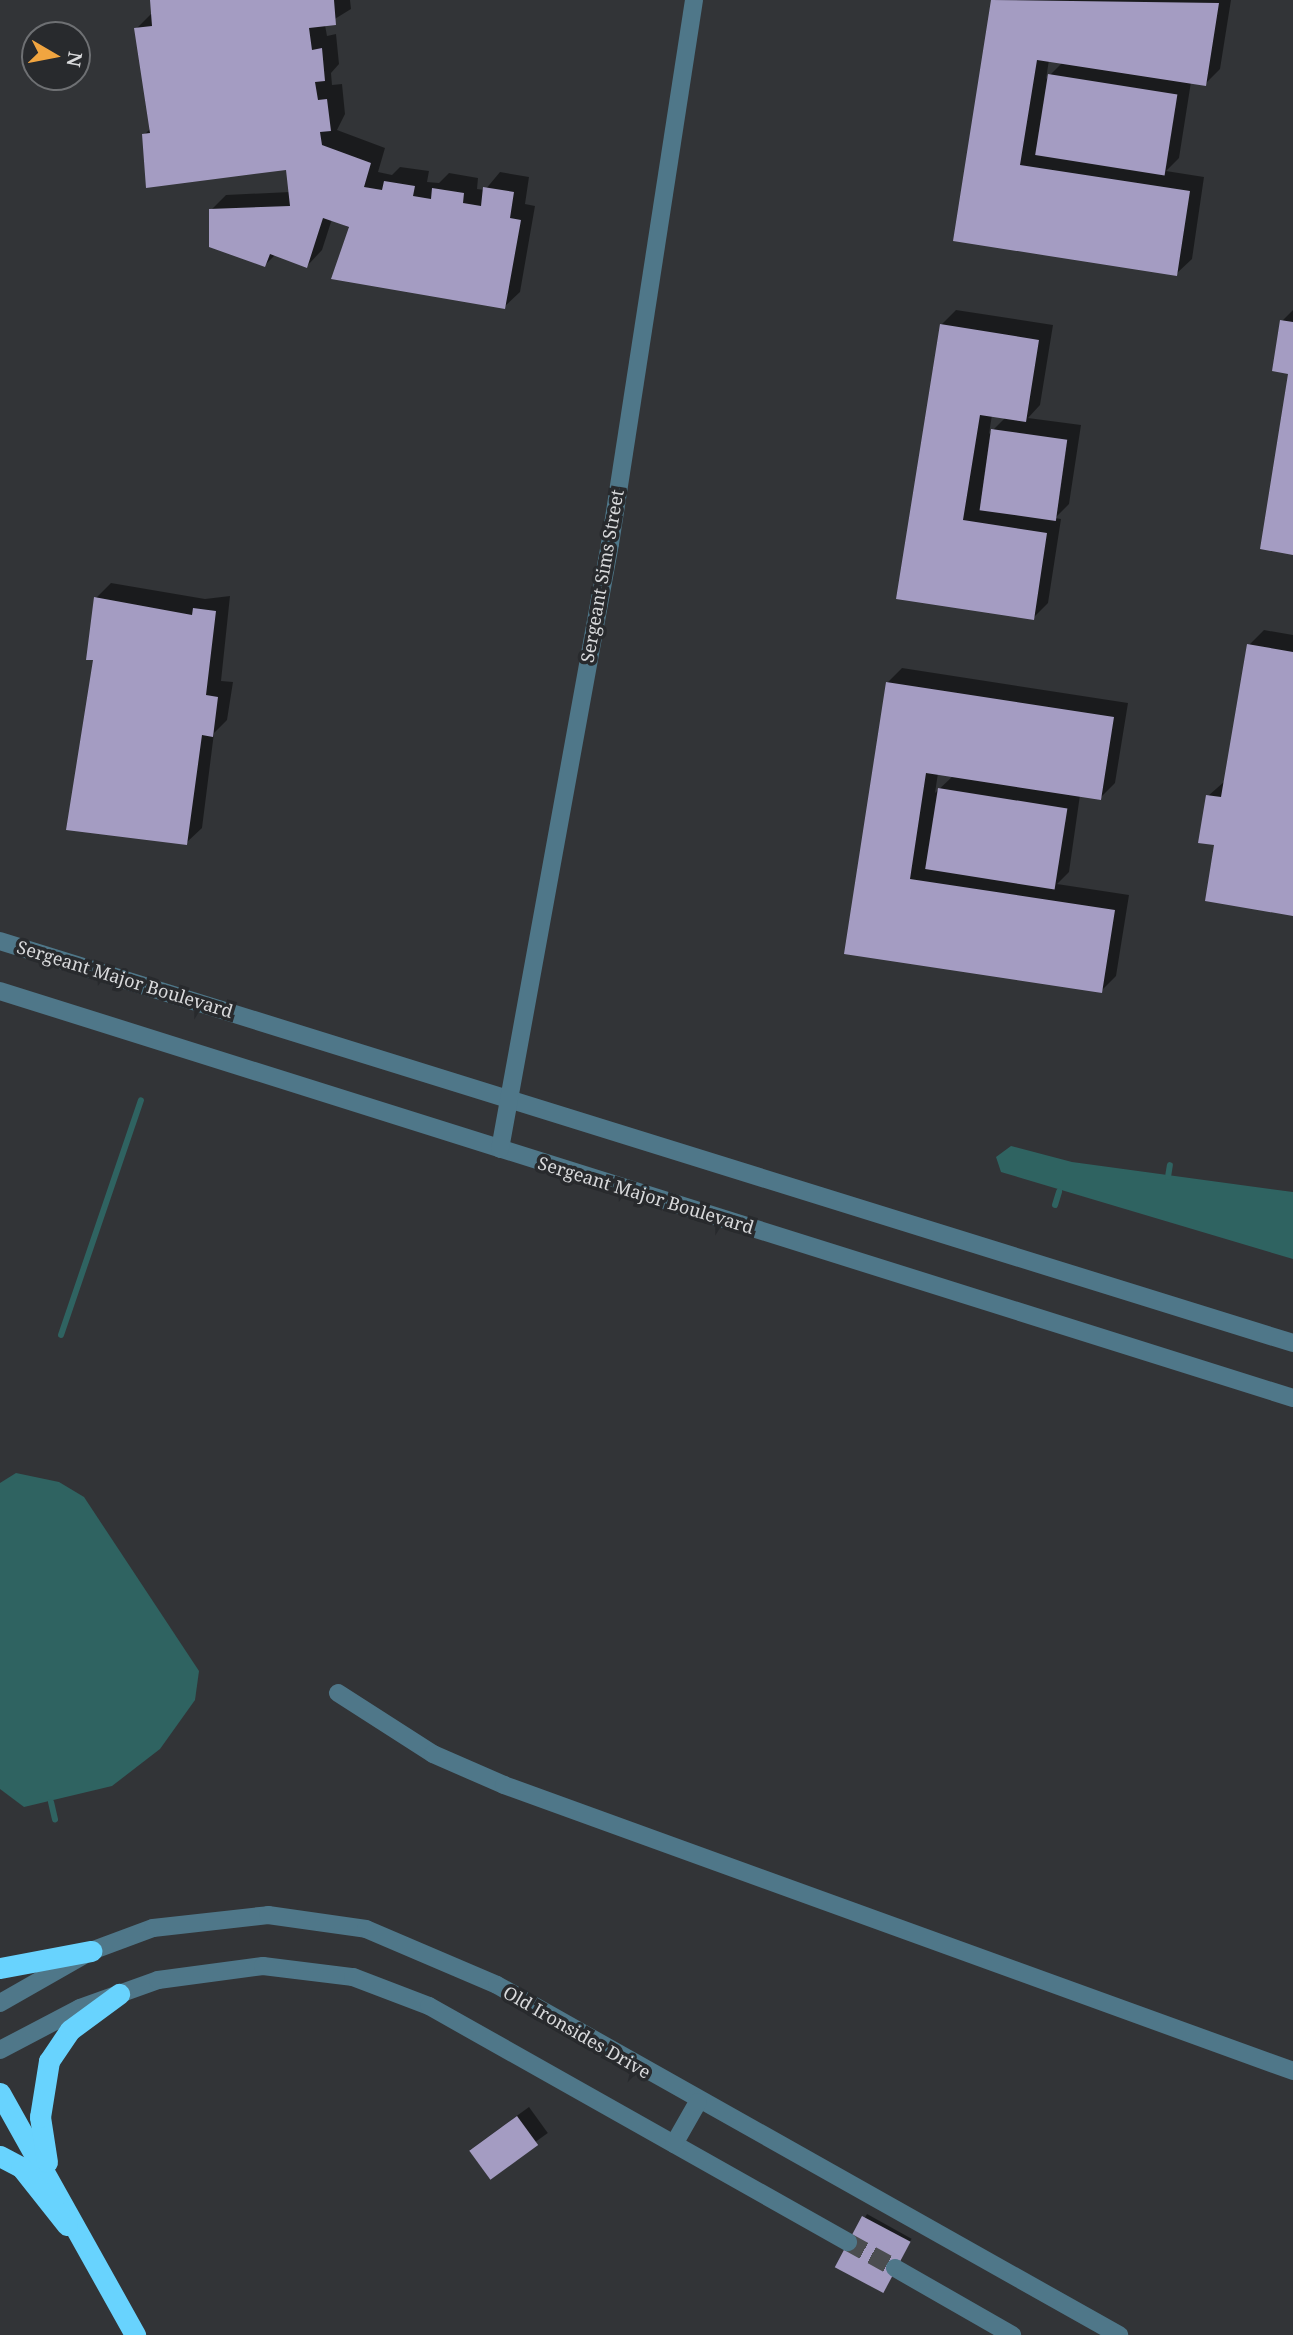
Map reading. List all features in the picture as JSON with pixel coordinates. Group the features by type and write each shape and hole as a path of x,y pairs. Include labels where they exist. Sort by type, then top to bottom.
{"highway":[{"path":"0,1968 91,1951"},
{"path":"51,2182 40,2117 49,2061 62,2038 119,1994"},
{"path":"0,2093 91,2249 135,2335"},
{"path":"0,2156 21,2168 43,2201 91,2249"}],"street":[{"name":"Sergeant Sims Street","path":"499,1149 610,544 694,0"},
{"name":"Sergeant Major Boulevard","path":"0,941 509,1097 1293,1343"},
{"name":"Sergeant Major Boulevard","path":"0,991 1293,1398"},
{"path":"338,1693 433,1754 504,1785 1293,2071"},
{"name":"Old Ironsides Drive","path":"0,2003 91,1951 153,1928 242,1916 290,1916 366,1929 450,1961 1119,2335"},
{"path":"0,2050 119,1994 229,1968 353,1977 429,2006 848,2242"},
{"path":"674,2144 698,2102"},
{"path":"895,2268 1012,2335"}],"water":[{"path":"1011,1146 1072,1162 1293,1192 1293,1259 1001,1172 996,1157"},
{"path":"16,1473 59,1482 84,1497 199,1671 195,1700 160,1749 112,1786 24,1807 0,1789 0,1483"}],"building":[{"path":"150,0 334,0 336,25 309,28 312,50 322,48 325,81 315,82 318,100 327,99 331,131 320,132 322,145 371,163 364,187 382,190 384,181 415,186 413,196 431,199 432,188 464,193 463,203 481,206 483,187 514,192 510,218 521,220 505,309 331,279 349,227 323,218 307,268 270,254 265,267 209,247 209,209 290,206 286,170 146,188 142,134 150,133 134,28 152,26"},
{"path":"991,0 1219,3 1206,86 1037,60 1020,165 1190,191 1177,276 953,241"},
{"path":"1048,74 1177,94 1165,175 1035,155"},
{"path":"1280,320 1293,322 1293,555 1260,549 1288,374 1272,371"},
{"path":"940,324 1039,340 1026,422 980,415 963,520 1047,533 1034,620 896,599"},
{"path":"991,429 1067,440 1056,521 980,510"},
{"path":"94,597 192,615 193,608 216,611 206,695 218,697 213,737 202,735 187,845 66,830 93,660 86,660"},
{"path":"1247,644 1293,652 1293,916 1205,901 1214,845 1198,843 1206,795 1221,797"},
{"path":"886,682 1114,717 1101,800 926,773 910,879 1115,910 1102,993 844,954"},
{"path":"938,788 1067,808 1055,889 925,869"},
{"path":"517,2116 538,2145 490,2180 469,2151"},
{"path":"862,2216 911,2242 883,2293 835,2267"}],"waterway":[{"path":"61,1335 141,1100"},
{"path":"1168,1177 1170,1165"},
{"path":"1055,1205 1059,1192"},
{"path":"51,1802 55,1820"}],"tunnel":[{"path":"848,2242 895,2268"}]}
